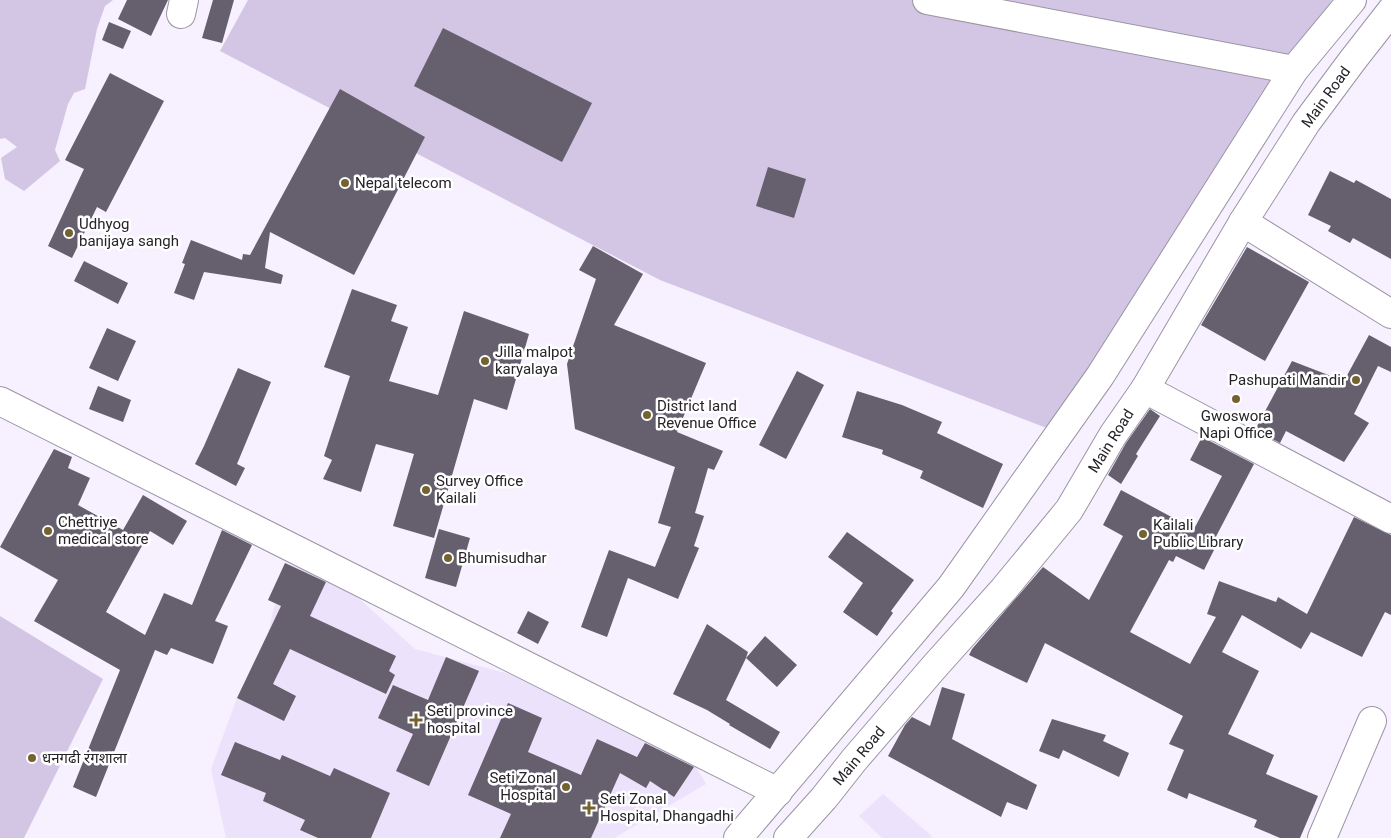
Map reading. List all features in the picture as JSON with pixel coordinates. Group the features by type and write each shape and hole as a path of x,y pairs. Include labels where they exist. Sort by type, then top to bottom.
{"main road":[{"path":"927,0 1294,70"},
{"path":"738,838 957,579 1100,376 1294,70 1352,0"},
{"name":"Main Road","path":"788,838 929,673 1004,589 1069,510 1113,435 1145,389 1243,222 1306,123 1391,11"},
{"path":"1243,222 1391,314"},
{"path":"1145,389 1391,519"},
{"path":"0,400 778,792"},
{"path":"1322,838 1372,721"}],"shaded area":[{"path":"0,0 113,0 105,6 97,29 85,89 74,93 68,104 55,150 60,161 24,191 5,179 1,158 17,147 5,138 0,139"},
{"path":"248,0 1332,0 1052,430 660,280 220,51"},
{"name":"Seti province hospital","path":"285,563 345,586 415,649 509,674 646,741 677,753 695,765 706,784 614,838 226,838 211,769 237,698 268,633"},
{"name":"धनगढी रंगशाला","path":"0,616 103,679 24,838 0,838"},
{"path":"883,794 932,836 931,838 882,838 859,816"}],"building":[{"path":"127,0 168,0 151,36 118,19"},
{"path":"213,0 234,0 222,43 202,38"},
{"path":"109,22 131,31 123,49 102,40"},
{"path":"443,28 592,103 562,162 414,86"},
{"path":"110,73 164,101 106,212 97,207 72,258 48,246 84,169 65,160"},
{"name":"Nepal telecom","path":"340,89 425,137 354,275 270,232 265,268 283,275 281,284 204,272 194,300 174,293 185,264 182,263 191,240 242,260 243,254 250,255"},
{"path":"768,167 806,179 794,218 756,206"},
{"path":"1330,171 1354,183 1356,180 1391,199 1391,259 1353,238 1350,243 1328,231 1331,226 1308,215"},
{"path":"593,246 643,274 614,325 706,363 677,432 723,451 714,470 708,468 695,513 704,516 694,546 699,548 678,599 628,578 607,637 581,627 609,550 655,567 671,527 658,523 675,467 575,429 567,364 596,279 579,270"},
{"path":"1247,247 1309,282 1265,361 1201,325"},
{"path":"84,261 128,283 118,304 74,281"},
{"path":"352,289 397,305 391,321 408,327 389,381 438,395 464,311 529,334 507,410 474,399 434,538 393,526 414,454 376,444 361,492 323,479 332,460 324,456 350,376 324,367"},
{"path":"107,328 136,341 118,381 89,368"},
{"path":"1369,335 1391,347 1391,372 1378,366 1354,414 1369,423 1344,462 1286,431 1280,443 1255,430 1292,361 1344,381"},
{"path":"238,368 271,382 237,464 245,468 236,486 195,464"},
{"path":"797,371 824,385 786,459 759,445"},
{"path":"98,386 131,400 123,422 89,409"},
{"path":"857,391 902,405 942,422 937,433 1003,464 983,508 920,478 923,471 882,454 883,450 842,437"},
{"path":"1150,409 1160,416 1136,454 1138,456 1121,484 1108,475 1126,443"},
{"path":"1202,437 1254,464 1210,548 1214,550 1204,570 1176,556 1173,562 1169,560 1130,632 1190,664 1216,617 1207,614 1219,581 1276,602 1278,597 1307,614 1354,517 1391,535 1391,615 1385,612 1362,657 1311,632 1301,649 1242,615 1222,652 1259,671 1228,734 1274,755 1266,774 1318,796 1300,838 1280,838 1254,827 1257,820 1189,793 1187,799 1167,790 1184,750 1169,744 1183,716 1045,643 1027,683 969,655 972,649 1043,567 1089,600 1123,536 1103,525 1121,490 1194,529 1222,476 1190,460"},
{"path":"54,449 72,457 68,468 90,478 78,505 123,530 143,495 187,521 173,545 150,531 106,612 145,635 164,593 192,605 222,530 252,545 215,621 228,626 213,664 171,648 167,655 155,650 96,797 73,787 120,670 34,621 58,580 0,547"},
{"name":"Bhumisudhar","path":"439,529 470,538 456,587 425,578"},
{"path":"847,532 914,580 891,611 893,613 877,636 843,612 863,583 828,557"},
{"path":"285,563 326,582 310,616 396,656 389,671 395,675 386,694 290,649 273,684 296,696 284,721 237,698 281,606 268,600"},
{"path":"528,611 549,622 538,644 517,633"},
{"path":"707,624 748,652 726,700 780,732 770,749 707,710 673,694"},
{"path":"765,636 797,665 777,687 746,658"},
{"path":"446,657 479,671 429,786 396,771 413,734 378,718 393,685 428,700"},
{"path":"942,687 965,694 952,739 1037,785 1027,810 1007,802 1001,817 888,756 905,725 912,717 930,726"},
{"path":"508,703 542,718 528,752 581,775 597,739 637,757 645,743 694,767 674,797 650,781 646,788 620,773 591,838 500,838 511,814 468,795"},
{"path":"1052,719 1106,735 1103,741 1129,753 1119,777 1063,750 1059,759 1039,751"},
{"path":"235,742 280,760 282,755 330,776 334,768 390,793 371,838 318,838 300,830 305,820 263,801 266,793 221,775"}],"place":[{"name":"Nepal telecom","path":"345,183"},
{"name":"Udhyog banijaya sangh","path":"69,233"},
{"name":"Jilla malpot karyalaya","path":"485,361"},
{"name":"Pashupati Mandir","path":"1356,380"},
{"name":"Gwoswora Napi Office","path":"1236,399"},
{"name":"District land Revenue Office","path":"647,415"},
{"name":"Survey Office Kailali","path":"426,490"},
{"name":"Chettriye medical store","path":"48,531"},
{"name":"Kailali Public Library","path":"1143,534"},
{"name":"Bhumisudhar","path":"448,558"},
{"name":"Seti province hospital","path":"416,720"},
{"name":"धनगढी रंगशाला","path":"32,758"},
{"name":"Seti Zonal Hospital","path":"566,787"},
{"name":"Seti Zonal Hospital, Dhangadhi","path":"589,808"}]}
